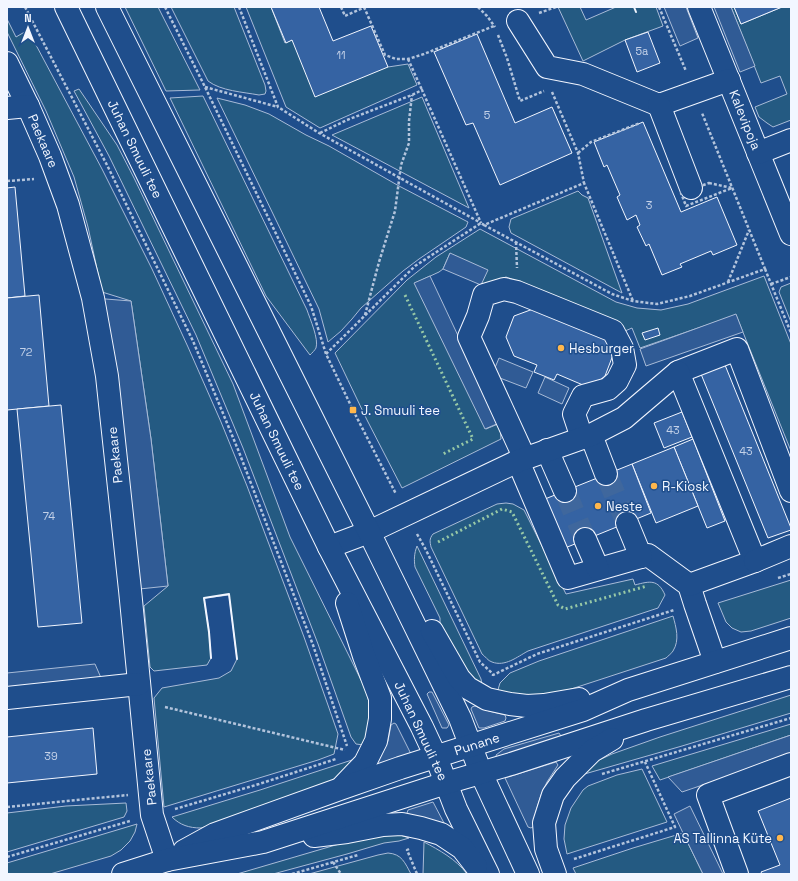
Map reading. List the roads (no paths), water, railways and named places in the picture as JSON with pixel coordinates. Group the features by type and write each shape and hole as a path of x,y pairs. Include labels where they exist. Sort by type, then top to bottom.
{"main road":[{"name":"Juhan Smuuli tee","path":"66,7 329,547 422,727 436,757 456,809 488,874"},
{"path":"107,7 369,532 460,718 481,773 528,874"},
{"name":"Kalevipoja","path":"699,7 791,234"},
{"path":"518,21 547,67 583,74 659,105 729,80"},
{"name":"Paekaare","path":"7,63 18,107 50,156 68,205 93,298 107,376 152,815 167,860"},
{"path":"659,105 691,188"},
{"path":"758,153 791,140"},
{"path":"606,474 574,414 583,396 608,389 617,381 624,365 622,348 613,331 532,298 504,289 484,295 478,316 469,337 521,460 568,578 648,555 692,595 715,662"},
{"path":"340,789 365,763 373,749 380,719 380,698 364,656 329,547 369,532 521,460 586,436 624,418 678,372 737,349 791,491"},
{"path":"678,372 755,561"},
{"path":"547,450 564,491"},
{"path":"627,523 641,557"},
{"path":"369,532 437,637 459,678 468,688 487,699 528,706 544,705 628,690"},
{"path":"586,539 598,569"},
{"path":"692,595 755,561 791,546"},
{"name":"Punane","path":"167,860 215,834 340,789 583,710 628,690 791,638"},
{"name":"Punane","path":"123,874 167,860 263,842 646,720 791,677"},
{"path":"7,698 140,693"},
{"path":"555,874 546,849 544,823 553,795 564,778 592,750 646,720"},
{"path":"737,874 708,795 791,764"},
{"path":"263,842 347,832 383,825 402,824 442,834 462,848 482,874"}],"tunnel":[{"path":"606,474 627,523"},
{"path":"565,491 585,539"}],"place":[{"name":"Hesburger","path":"561,348"},
{"name":"J. Smuuli tee","path":"353,410"},
{"name":"R-Kiosk","path":"654,486"},
{"name":"Neste","path":"598,506"},
{"name":"AS Tallinna Küte","path":"780,838"}]}
